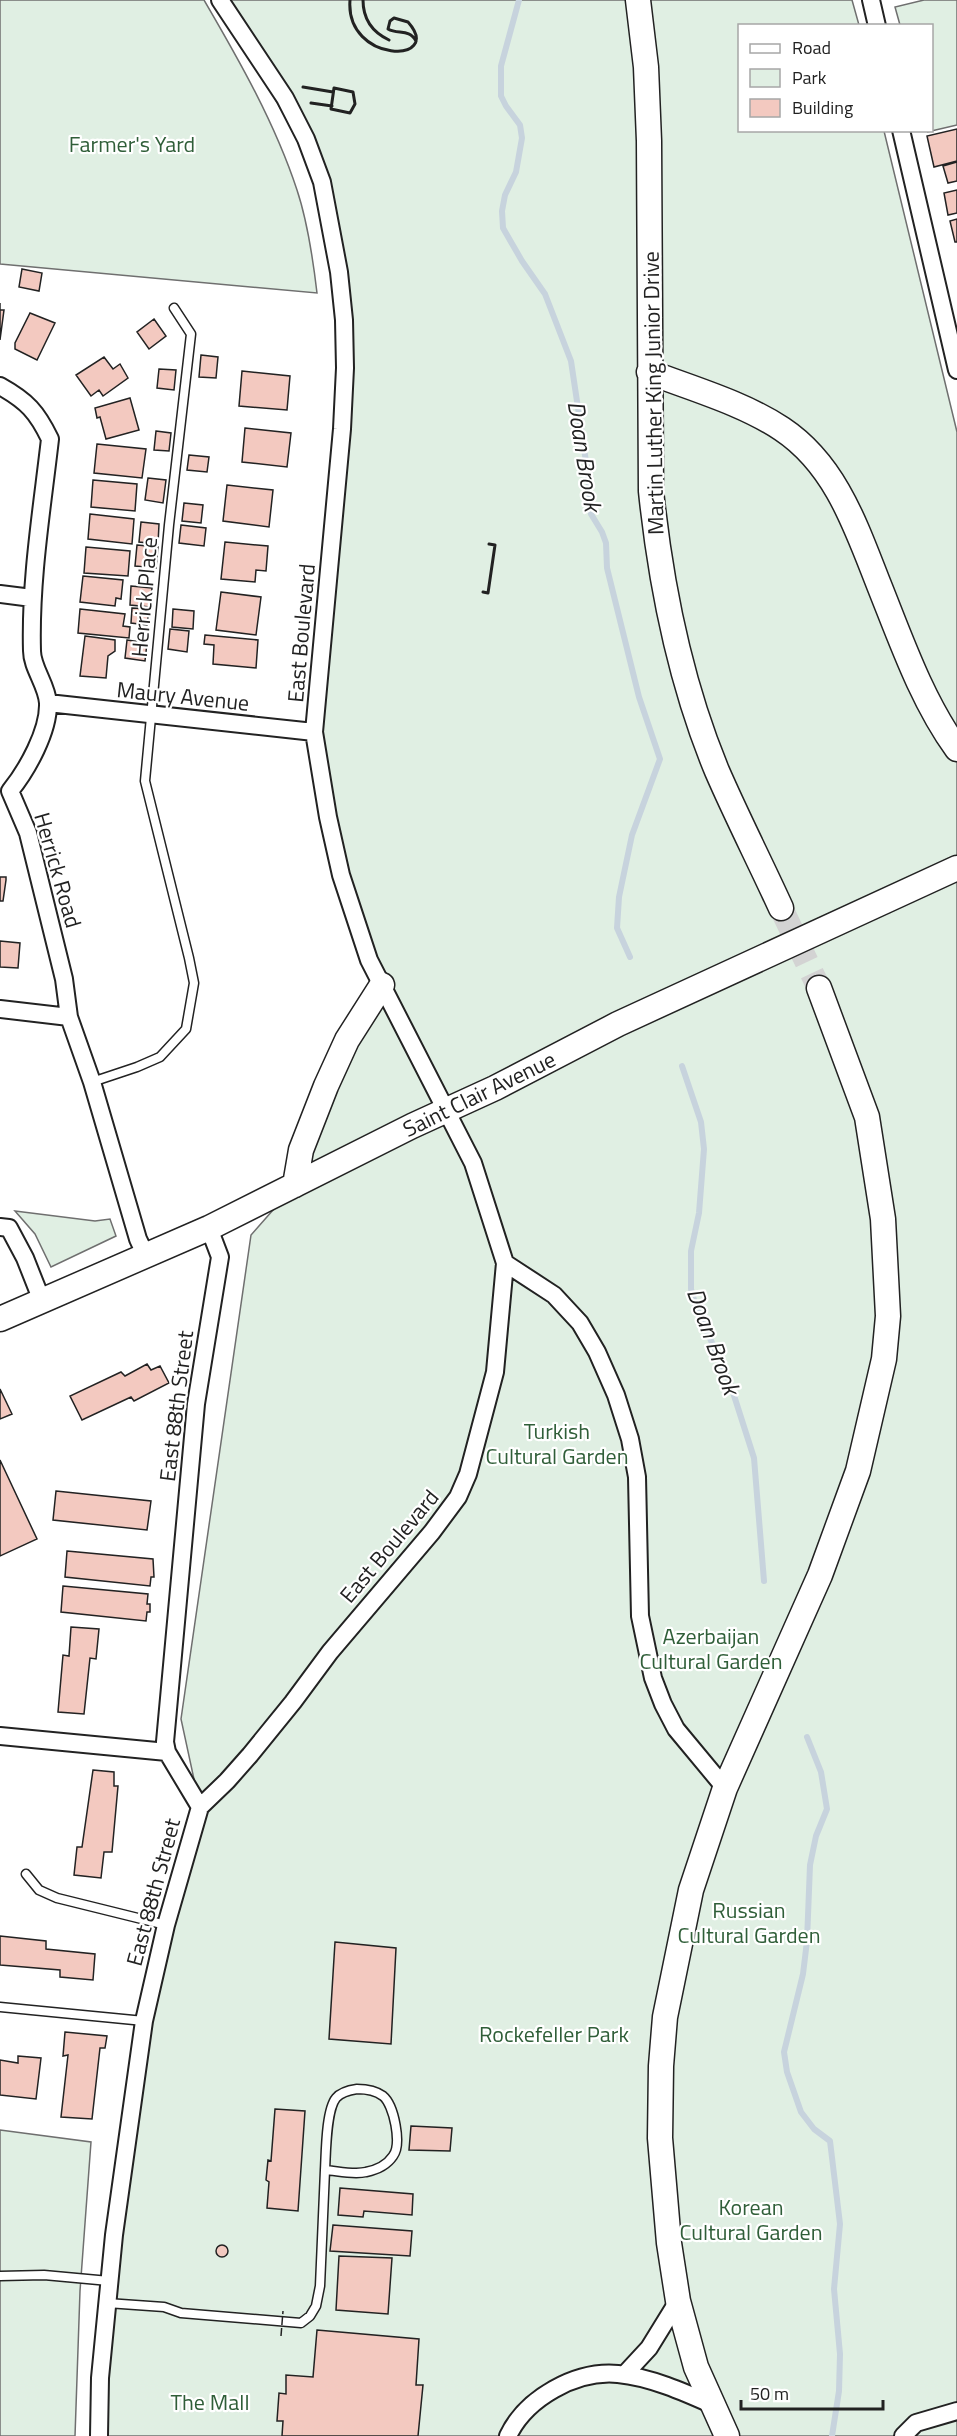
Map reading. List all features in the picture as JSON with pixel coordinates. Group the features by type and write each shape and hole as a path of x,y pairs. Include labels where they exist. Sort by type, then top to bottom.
{"main road":[{"name":"Martin Luther King Junior Drive","path":"638,0 646,67 649,141 651,491 657,543 682,666 718,772 781,908"},
{"path":"649,372 763,418 797,441 824,469 855,521 931,706 957,749"},
{"name":"Saint Clair Avenue","path":"0,1319 209,1228 618,1024 957,868"},
{"path":"296,1185 301,1150 326,1086 348,1040 382,985"},
{"path":"727,2436 696,2367 678,2301 661,2170 659,2116 662,2041 676,1953 690,1890 725,1788 820,1575 858,1471 884,1359 888,1316 887,1268 883,1219 867,1117 819,988"}],"street":[{"name":"East Boulevard","path":"200,1807 258,1746 330,1652 432,1532 458,1497 471,1464 495,1372 506,1263 481,1183 462,1140 382,985 362,941 341,875 328,817 314,732 343,419 344,320 339,272 322,182 306,139 285,98 220,0"},
{"path":"871,0 877,24"},
{"path":"901,132 957,370"},
{"path":"0,386 22,398 40,417 50,439 32,598 32,654 48,703"},
{"path":"0,594 32,598"},
{"name":"Maury Avenue","path":"48,703 314,732"},
{"name":"Herrick Road","path":"48,703 40,738 22,777 5,793 28,833 64,979 69,1017 92,1082 138,1239 146,1256"},
{"path":"0,1009 69,1017"},
{"path":"0,1227 9,1228 42,1301"},
{"name":"East 88th Street","path":"99,2436 99,2392 106,2303 119,2188 144,2021 166,1924 200,1807 167,1752 165,1742 196,1404 220,1257 209,1228"},
{"path":"506,1263 554,1295 572,1313 597,1352 616,1395 630,1439 637,1476 640,1616 650,1668 663,1704 676,1729 725,1788"},
{"path":"0,1737 167,1752"},
{"path":"624,2375 649,2348 678,2301"},
{"path":"508,2436 513,2425 524,2412 549,2391 588,2377 615,2373 624,2375 681,2391 713,2405"},
{"path":"903,2436 916,2423 957,2411"}],"lane":[{"name":"Herrick Place","path":"92,1082 160,1057 186,1029 192,1006 194,983 189,958 145,781 169,525 191,334 174,308"},
{"path":"26,1874 39,1890 57,1898 166,1924"},
{"path":"0,2007 144,2021"},
{"path":"106,2303 164,2307 182,2313 301,2323 310,2316 316,2306 320,2286 325,2170 331,2111 336,2098 350,2090 368,2089 383,2097 391,2109 395,2124 397,2138 394,2155 381,2167 365,2172 325,2170"},
{"path":"0,2276 44,2275 109,2281"}],"green space":[{"name":"Farmer's Yard","path":"0,0 204,0 255,92 288,165 304,215 317,293 0,264"},
{"name":"Rockefeller Park","path":"219,0 852,0 859,24 738,24 738,132 884,132 957,432 957,2436 99,2436 146,2011 200,1807 181,1719 251,1235 295,1185 382,985 328,817 319,677 345,368 322,182"},
{"path":"924,0 957,0 957,125 933,131 933,24 900,24 895,7"},
{"path":"15,1211 95,1221 110,1219 116,1236 51,1267 35,1234"},
{"path":"0,2130 91,2142 80,2291 75,2436 0,2436"}],"building":[{"path":"957,129 957,161 934,167 927,136"},
{"path":"957,162 957,181 948,183 943,166"},
{"path":"957,190 957,213 948,215 944,193"},
{"path":"957,219 957,242 955,242 950,221"},
{"path":"22,269 42,273 39,291 19,287"},
{"path":"0,310 4,310 0,340"},
{"path":"30,313 55,323 37,360 15,349 15,343"},
{"path":"154,319 166,336 149,349 137,332"},
{"path":"201,355 218,357 216,378 199,377"},
{"path":"104,357 113,369 120,364 128,378 103,396 99,390 91,396 76,375"},
{"path":"159,369 176,370 174,390 157,388"},
{"path":"242,371 290,376 287,410 239,406"},
{"path":"130,398 139,430 106,439 95,408"},
{"path":"245,428 291,433 287,467 242,462"},
{"path":"156,431 171,433 169,451 154,450"},
{"path":"97,444 146,449 142,478 94,473"},
{"path":"189,455 209,457 207,472 187,470"},
{"path":"148,478 166,480 163,503 145,500"},
{"path":"93,480 137,484 135,511 91,507"},
{"path":"227,485 273,490 269,527 223,521"},
{"path":"184,503 203,505 201,523 182,521"},
{"path":"90,514 134,519 132,544 88,539"},
{"path":"141,522 159,524 158,544 139,542"},
{"path":"181,525 206,528 204,546 179,543"},
{"path":"225,542 268,546 266,571 256,570 255,582 221,579"},
{"path":"137,545 158,547 156,568 135,566"},
{"path":"86,547 130,551 128,576 84,573"},
{"path":"83,576 123,580 121,599 116,598 115,606 80,602"},
{"path":"131,586 152,588 150,607 130,605"},
{"path":"221,592 261,597 256,635 216,630"},
{"path":"132,608 149,609 147,625 131,623"},
{"path":"80,609 125,614 123,626 130,627 129,638 78,633"},
{"path":"173,609 194,611 193,629 172,627"},
{"path":"170,629 189,631 187,652 168,649"},
{"path":"205,635 258,640 256,668 213,664 214,645 204,644"},
{"path":"85,636 115,640 115,651 108,656 106,678 80,676"},
{"path":"127,640 147,643 145,661 125,658"},
{"path":"0,877 6,877 3,901 0,901"},
{"path":"0,941 20,943 18,968 0,967"},
{"path":"147,1364 151,1370 160,1366 169,1383 134,1401 131,1397 82,1420 70,1396 121,1372 125,1376"},
{"path":"0,1389 12,1414 0,1419"},
{"path":"0,1460 37,1539 0,1556"},
{"path":"56,1491 151,1501 147,1530 53,1520"},
{"path":"67,1551 153,1559 154,1577 151,1577 150,1586 65,1577"},
{"path":"63,1586 148,1594 147,1604 150,1604 150,1612 147,1612 146,1621 61,1612"},
{"path":"71,1627 99,1629 96,1659 90,1658 84,1714 58,1712 63,1655 69,1656"},
{"path":"93,1770 114,1772 114,1786 118,1786 112,1852 104,1852 101,1878 74,1875 77,1847 82,1847"},
{"path":"0,1936 46,1941 46,1949 95,1954 93,1980 60,1977 60,1970 0,1965"},
{"path":"335,1942 396,1948 391,2044 329,2039"},
{"path":"65,2032 107,2036 105,2048 100,2048 92,2119 61,2117 68,2055 63,2056"},
{"path":"18,2056 41,2058 36,2099 0,2095 0,2060 18,2063"},
{"path":"275,2109 305,2111 298,2211 267,2208 269,2182 266,2180 268,2160 271,2161"},
{"path":"411,2126 452,2128 450,2151 409,2150"},
{"path":"340,2188 413,2194 412,2215 364,2211 363,2217 338,2215"},
{"path":"333,2225 412,2231 410,2256 330,2251"},
{"path":"222,2245 228,2251 222,2257 216,2251"},
{"path":"339,2256 392,2258 388,2314 336,2310"},
{"path":"317,2330 419,2339 416,2385 423,2385 418,2436 282,2436 283,2421 277,2421 279,2393 286,2394 286,2375 313,2377"}],"waterway":[{"name":"Doan Brook","path":"519,0 501,66 501,96 520,125 522,138 516,172 505,195 502,211 503,228 545,294 571,361 589,482 591,514 606,543 607,568 639,697 660,759 632,835 619,897 617,928 630,957"},
{"name":"Doan Brook","path":"682,1066 701,1122 704,1149 699,1213 691,1251 691,1289 696,1307 730,1383 754,1458 764,1581"},
{"name":"Doan Brook","path":"807,1737 821,1772 827,1809 816,1836 810,1865 807,1941 803,1974 784,2052 787,2072 801,2112 814,2129 830,2141 840,2224 834,2289 840,2354 839,2391 832,2436"}],"tunnel":[{"path":"781,908 819,988"}],"fence":[{"path":"281,2336 283,2311"}],"wall":[{"path":"350,0 353,21 362,36 376,46 391,51 405,50 414,45 416,36 408,22 394,18 390,21 388,29 410,34 413,37 416,41"},
{"path":"363,0 365,13 373,29 389,40"},
{"path":"303,87 333,92"},
{"path":"334,88 353,92 355,104 350,113 331,109 334,88"},
{"path":"311,103 332,106"},
{"path":"483,592 488,593 495,545 489,544"}],"park label":[{"name":"Turkish Cultural Garden","path":"557,1444"},
{"name":"Azerbaijan Cultural Garden","path":"711,1649"},
{"name":"Russian Cultural Garden","path":"749,1922"},
{"name":"Korean Cultural Garden","path":"751,2220"},
{"name":"The Mall","path":"210,2402"}]}
